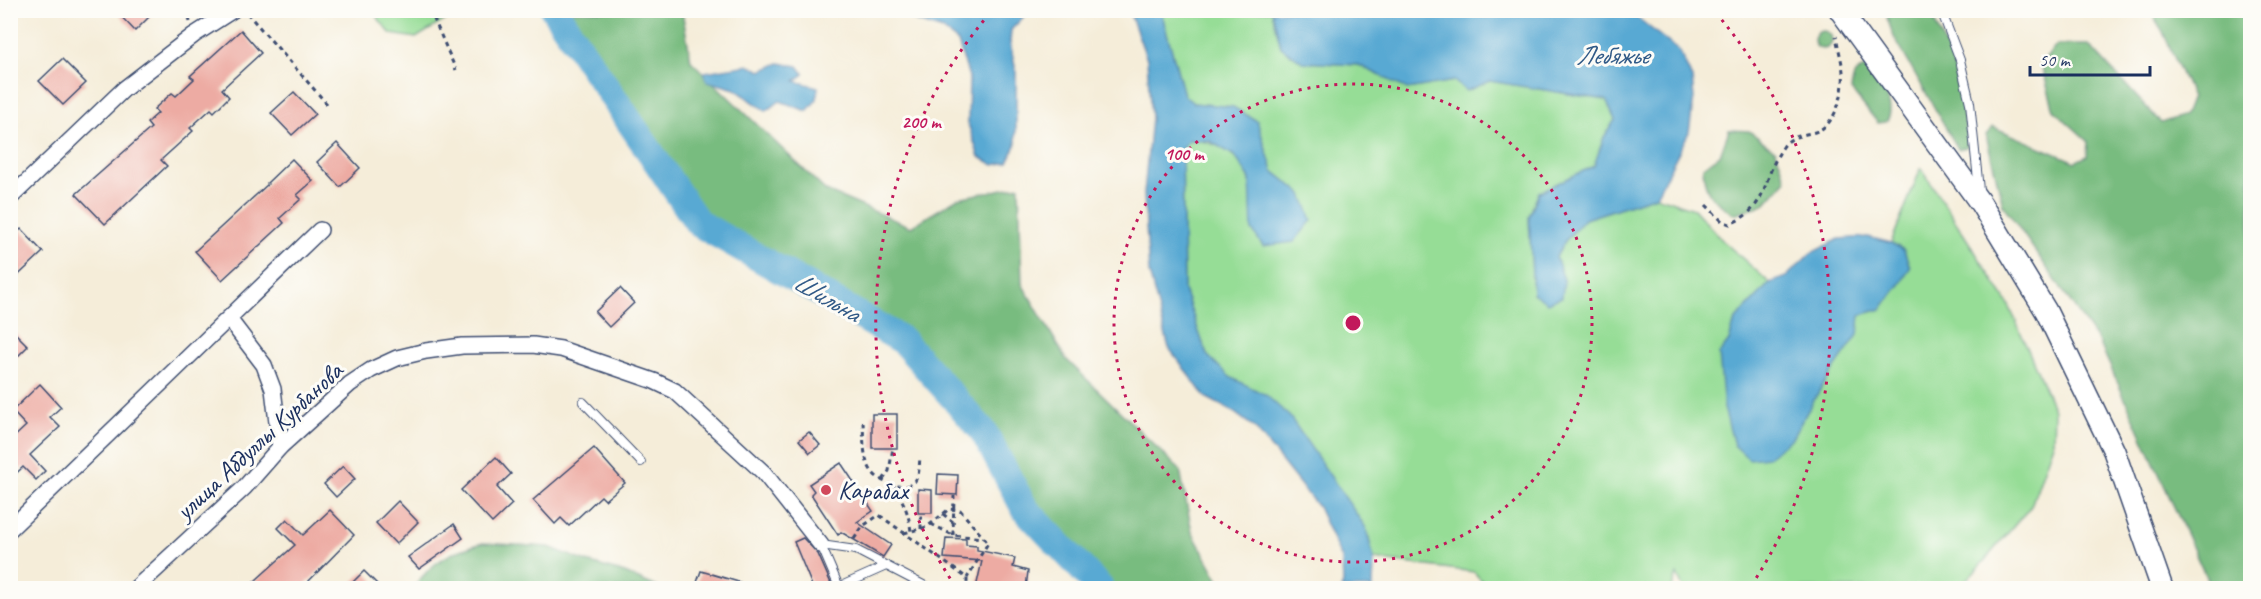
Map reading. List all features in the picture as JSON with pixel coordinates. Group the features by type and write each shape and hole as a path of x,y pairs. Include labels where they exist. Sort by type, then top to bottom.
{"street":[{"path":"10,198 124,89 194,35 233,10"},
{"path":"1840,10 1981,204 2046,312 2114,451 2162,588"},
{"path":"10,529 320,230"},
{"path":"229,319 264,364 273,389 280,447"},
{"name":"улица Абдуллы Курбанова","path":"136,588 244,488 280,447 350,384 371,370 397,358 462,346 533,345 561,349 654,381 675,391 764,473 821,545"}],"lane":[{"path":"1851,10 1857,33"},
{"path":"1941,10 1960,60 1970,103 1981,204"},
{"path":"583,402 641,462"},
{"path":"821,545 856,550 929,588"},
{"path":"821,545 839,588 886,566"}],"path":[{"path":"242,10 327,104"},
{"path":"430,10 456,70"},
{"path":"1706,205 1722,221 1730,224 1745,218 1761,201 1772,166 1785,144 1801,134 1818,132 1830,121 1837,110 1842,94 1844,74 1835,32"},
{"path":"863,422 864,450 869,466 873,474 883,481 893,485 908,486 916,480 920,458"},
{"path":"883,481 890,471 893,448"},
{"path":"893,485 909,515 911,532"},
{"path":"954,496 955,536"},
{"path":"903,533 931,524 949,509 960,510 988,543 967,578 968,588"},
{"path":"921,513 921,529"},
{"path":"943,514 953,522"},
{"path":"847,549 863,526 879,515 967,578"},
{"path":"931,524 955,536 984,538"},
{"path":"972,544 973,537"}],"green space":[{"path":"372,11 460,11 416,38 391,34"},
{"path":"554,11 682,11 691,61 826,191 911,227 958,198 1019,186 1022,284 1066,359 1180,470 1192,532 1223,588 1100,588 1025,509 983,431 902,340 698,223"},
{"path":"1161,11 1272,11 1281,47 1303,62 1359,65 1407,89 1454,81 1467,91 1490,81 1606,100 1615,120 1604,137 1594,166 1539,192 1529,216 1533,293 1564,280 1556,257 1565,241 1585,219 1656,196 1694,209 1723,241 1770,283 1735,320 1729,341 1719,354 1792,438 1860,315 1881,309 1910,267 1904,250 1891,243 1921,168 2008,303 2054,410 2053,444 2031,506 1973,574 1955,588 1683,588 1677,574 1672,588 1488,588 1474,572 1374,559 1366,528 1266,395 1230,378 1207,355 1184,290 1182,148 1189,139 1199,140 1225,150 1239,161 1251,183 1252,230 1302,194 1273,171 1257,121 1233,107 1193,103 1184,95"},
{"path":"1890,11 1930,11 1953,64 1968,139 1967,147 1958,149 1894,37 1887,18"},
{"path":"2150,11 2250,11 2250,588 2211,588 2100,344 2003,205 1986,135 1993,127 2075,162 2087,156 2088,141 2054,110 2041,64 2057,45 2089,45 2161,123 2185,115 2192,97 2162,30"},
{"path":"1819,31 1827,31 1832,36 1830,47 1819,49 1814,44 1814,36"},
{"path":"1866,68 1881,86 1888,101 1890,108 1886,122 1878,123 1851,90 1856,73"},
{"path":"1729,130 1749,131 1776,151 1786,180 1765,204 1734,214 1720,205 1707,190 1703,167 1720,155"},
{"path":"483,543 549,547 587,562 625,573 659,588 413,588 428,570 443,558"}],"water":[{"name":"Лебяжье","path":"1432,10 1487,17 1500,10 1629,11 1679,51 1692,78 1694,98 1689,132 1656,196 1585,219 1565,241 1556,257 1564,280 1562,297 1547,303 1533,293 1529,217 1539,192 1594,166 1604,137 1615,120 1606,100 1490,81 1466,91 1454,81 1407,89 1359,65 1303,62 1281,47 1272,11"},
{"path":"897,11 1029,11 1011,30 1010,43 1016,71 1016,145 1008,162 994,165 979,157 968,124 969,77 958,42 943,30 915,21"},
{"path":"1129,11 1161,11 1184,95 1193,103 1233,107 1257,121 1273,171 1302,194 1312,220 1294,242 1263,246 1252,230 1250,179 1235,156 1210,141 1189,140 1182,148 1184,290 1207,355 1230,377 1266,395 1290,417 1366,528 1374,559 1373,588 1341,588 1343,583 1342,559 1318,507 1255,428 1232,411 1205,397 1169,348 1149,273 1144,194 1151,118 1147,59"},
{"path":"779,63 798,66 804,74 795,81 818,87 817,99 807,111 780,101 766,111 735,89 707,81 704,72 749,65 761,71"},
{"path":"1868,237 1891,243 1904,250 1910,268 1881,309 1860,315 1858,335 1821,388 1792,438 1768,457 1749,459 1734,445 1724,408 1719,354 1729,341 1735,320 1770,283 1786,277 1811,253 1839,239"}],"building":[{"path":"115,10 156,10 135,31"},
{"path":"241,30 261,53 222,89 229,97 214,112 211,109 190,128 193,131 161,160 167,166 105,224 76,194 151,128 147,123 158,113 154,109 172,93 176,96 194,79 190,76"},
{"path":"62,59 86,83 63,105 39,81"},
{"path":"294,92 315,114 292,135 271,113"},
{"path":"337,143 360,168 340,187 317,162"},
{"path":"292,159 313,181 297,195 301,199 280,218 284,223 222,280 195,251"},
{"path":"21,229 43,252 10,283 10,239"},
{"path":"620,288 634,303 609,327 595,312"},
{"path":"10,328 28,346 17,357 10,351"},
{"path":"40,384 61,407 50,417 60,427 30,455 45,471 36,480 23,467 10,479 10,441 26,426 12,411"},
{"path":"872,414 897,414 897,448 872,448"},
{"path":"809,432 820,445 810,453 799,440"},
{"path":"594,448 625,483 605,500 601,496 569,526 561,518 555,524 533,500"},
{"path":"496,457 511,474 497,487 512,504 492,523 461,490"},
{"path":"841,463 873,511 857,522 891,545 883,557 841,532 838,535 811,494 814,491 809,484"},
{"path":"343,466 355,479 336,497 324,484"},
{"path":"938,474 958,475 957,495 937,494"},
{"path":"918,489 932,490 932,513 918,513"},
{"path":"398,501 418,522 396,544 376,523"},
{"path":"330,510 354,535 302,588 247,588 295,545 278,528 287,519 303,535"},
{"path":"454,524 463,538 419,569 408,557"},
{"path":"803,538 818,554 833,588 813,588 794,542"},
{"path":"946,538 966,539 966,545 977,546 977,550 1015,558 1013,567 1028,571 1026,588 976,588 982,561 944,558"},
{"path":"364,571 381,588 360,588 353,582"},
{"path":"701,571 749,585 748,588 695,588"}],"waterway":[{"name":"Шильна","path":"554,10 698,223 902,340 983,431 1025,509 1100,588"}],"place":[{"name":"Карабах","path":"826,490"}]}
